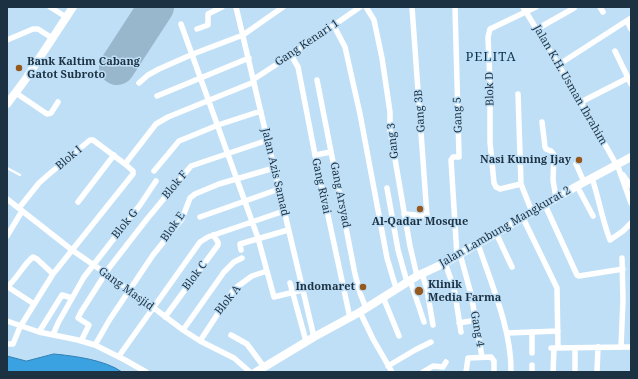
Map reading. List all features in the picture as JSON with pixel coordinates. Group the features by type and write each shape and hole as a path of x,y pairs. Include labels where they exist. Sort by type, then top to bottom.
{"street":[{"path":"50,7 66,17"},
{"path":"7,104 73,7"},
{"path":"197,29 208,25 208,14 222,7"},
{"name":"Jalan Azis Samad","path":"236,7 314,336"},
{"path":"139,83 154,72 192,54 243,35 283,7"},
{"name":"Gang Kenari 1","path":"125,164 156,124 162,120 254,81 360,7"},
{"name":"Gang 3","path":"366,7 374,20 382,58 390,118 390,130 414,278"},
{"name":"Gang 3B","path":"404,214 427,216 412,7"},
{"name":"Gang 5","path":"454,217 451,160 453,157 458,157 459,155 455,7"},
{"name":"Jalan K.H. Usman Ibrahim","path":"523,7 538,29 617,165"},
{"path":"527,13 536,7"},
{"path":"538,29 574,8"},
{"name":"Blok D","path":"521,184 500,189 496,187 494,183 490,142 488,33 490,29 527,13"},
{"path":"558,65 629,19 631,29"},
{"path":"181,24 258,238 274,297 302,290"},
{"path":"334,26 344,47 360,114 387,258 396,288"},
{"path":"7,40 34,29 38,29 52,38"},
{"path":"615,52 631,84"},
{"name":"Gang Rivai","path":"291,55 298,67 315,155 350,318"},
{"path":"157,96 249,58"},
{"path":"581,102 628,78"},
{"name":"Gang Arsyad","path":"317,80 363,310 392,372"},
{"path":"16,92 47,114 51,113 58,102"},
{"path":"518,94 521,184 532,212"},
{"path":"154,171 179,140 261,111"},
{"path":"542,122 544,147 551,151 554,156 553,180 556,198"},
{"name":"Blok I","path":"7,236 21,209 39,184 88,141 94,140 125,164 133,171 133,174 72,250"},
{"name":"Blok F","path":"80,341 88,325 78,317 108,271 147,219 191,166 268,140"},
{"path":"315,155 331,152"},
{"path":"78,202 114,155"},
{"name":"Jalan Lambung Mangkurat 2","path":"256,372 314,336 350,318 396,288 444,263 580,184 631,157"},
{"path":"576,164 580,184 593,216"},
{"path":"617,165 631,186"},
{"path":"617,165 631,203"},
{"name":"Blok E","path":"95,345 110,319 153,255 182,219 190,198 195,194 237,179 274,168"},
{"path":"592,178 598,197 601,216 610,240 630,225"},
{"name":"Blok G","path":"53,335 72,298 92,265 140,205 156,181"},
{"path":"387,188 398,250 414,278 424,322"},
{"path":"200,217 279,189"},
{"name":"Gang Masjid","path":"7,199 92,265 108,271 152,308 182,330 234,358 250,372"},
{"path":"544,205 576,274 579,276 623,268"},
{"path":"119,356 200,242 213,235 284,211"},
{"name":"Gang 4","path":"454,217 458,255 468,282 482,357"},
{"path":"523,218 557,288 558,331 554,348 553,372"},
{"path":"241,250 240,244 288,230"},
{"path":"496,233 512,267"},
{"name":"Blok C","path":"165,317 218,244 213,235"},
{"path":"478,244 507,333 511,354 511,372"},
{"path":"7,344 13,344 20,327 34,304 53,274 72,250"},
{"path":"34,304 7,287 33,256 53,274"},
{"path":"182,330 224,272 234,262 242,258"},
{"path":"622,258 622,347"},
{"path":"444,263 454,288 461,332"},
{"name":"Blok A","path":"200,341 234,289 252,276 267,271"},
{"path":"414,278 427,290 433,325"},
{"path":"290,284 291,293 306,341"},
{"path":"39,332 62,295 72,298"},
{"path":"383,297 399,336"},
{"path":"459,323 476,320"},
{"path":"7,321 20,327 95,345 119,356 146,372"},
{"path":"507,333 558,331"},
{"path":"532,332 532,353"},
{"path":"231,335 247,344 264,367"},
{"path":"388,366 431,342"},
{"path":"597,372 598,347"},
{"path":"554,348 631,347"},
{"path":"575,348 575,372"},
{"path":"466,372 468,358 482,357 493,358 494,372"},
{"path":"423,372 433,366 443,367 446,362"},
{"path":"532,365 532,372"}],"lane":[{"path":"7,168 20,175"}],"water":[{"path":"54,354 80,357 107,364 122,372 7,372 7,356 26,361"}],"runway":[{"path":"117,67 156,7"}],"place":[{"name":"Bank Kaltim Cabang Gatot Subroto","path":"19,68"},
{"name":"Nasi Kuning Ijay","path":"579,160"},
{"name":"Al-Qadar Mosque","path":"420,209"},
{"name":"Indomaret","path":"363,287"},
{"name":"Klinik Media Farma","path":"419,291"}],"district":[{"name":"PELITA","path":"491,57"}]}
